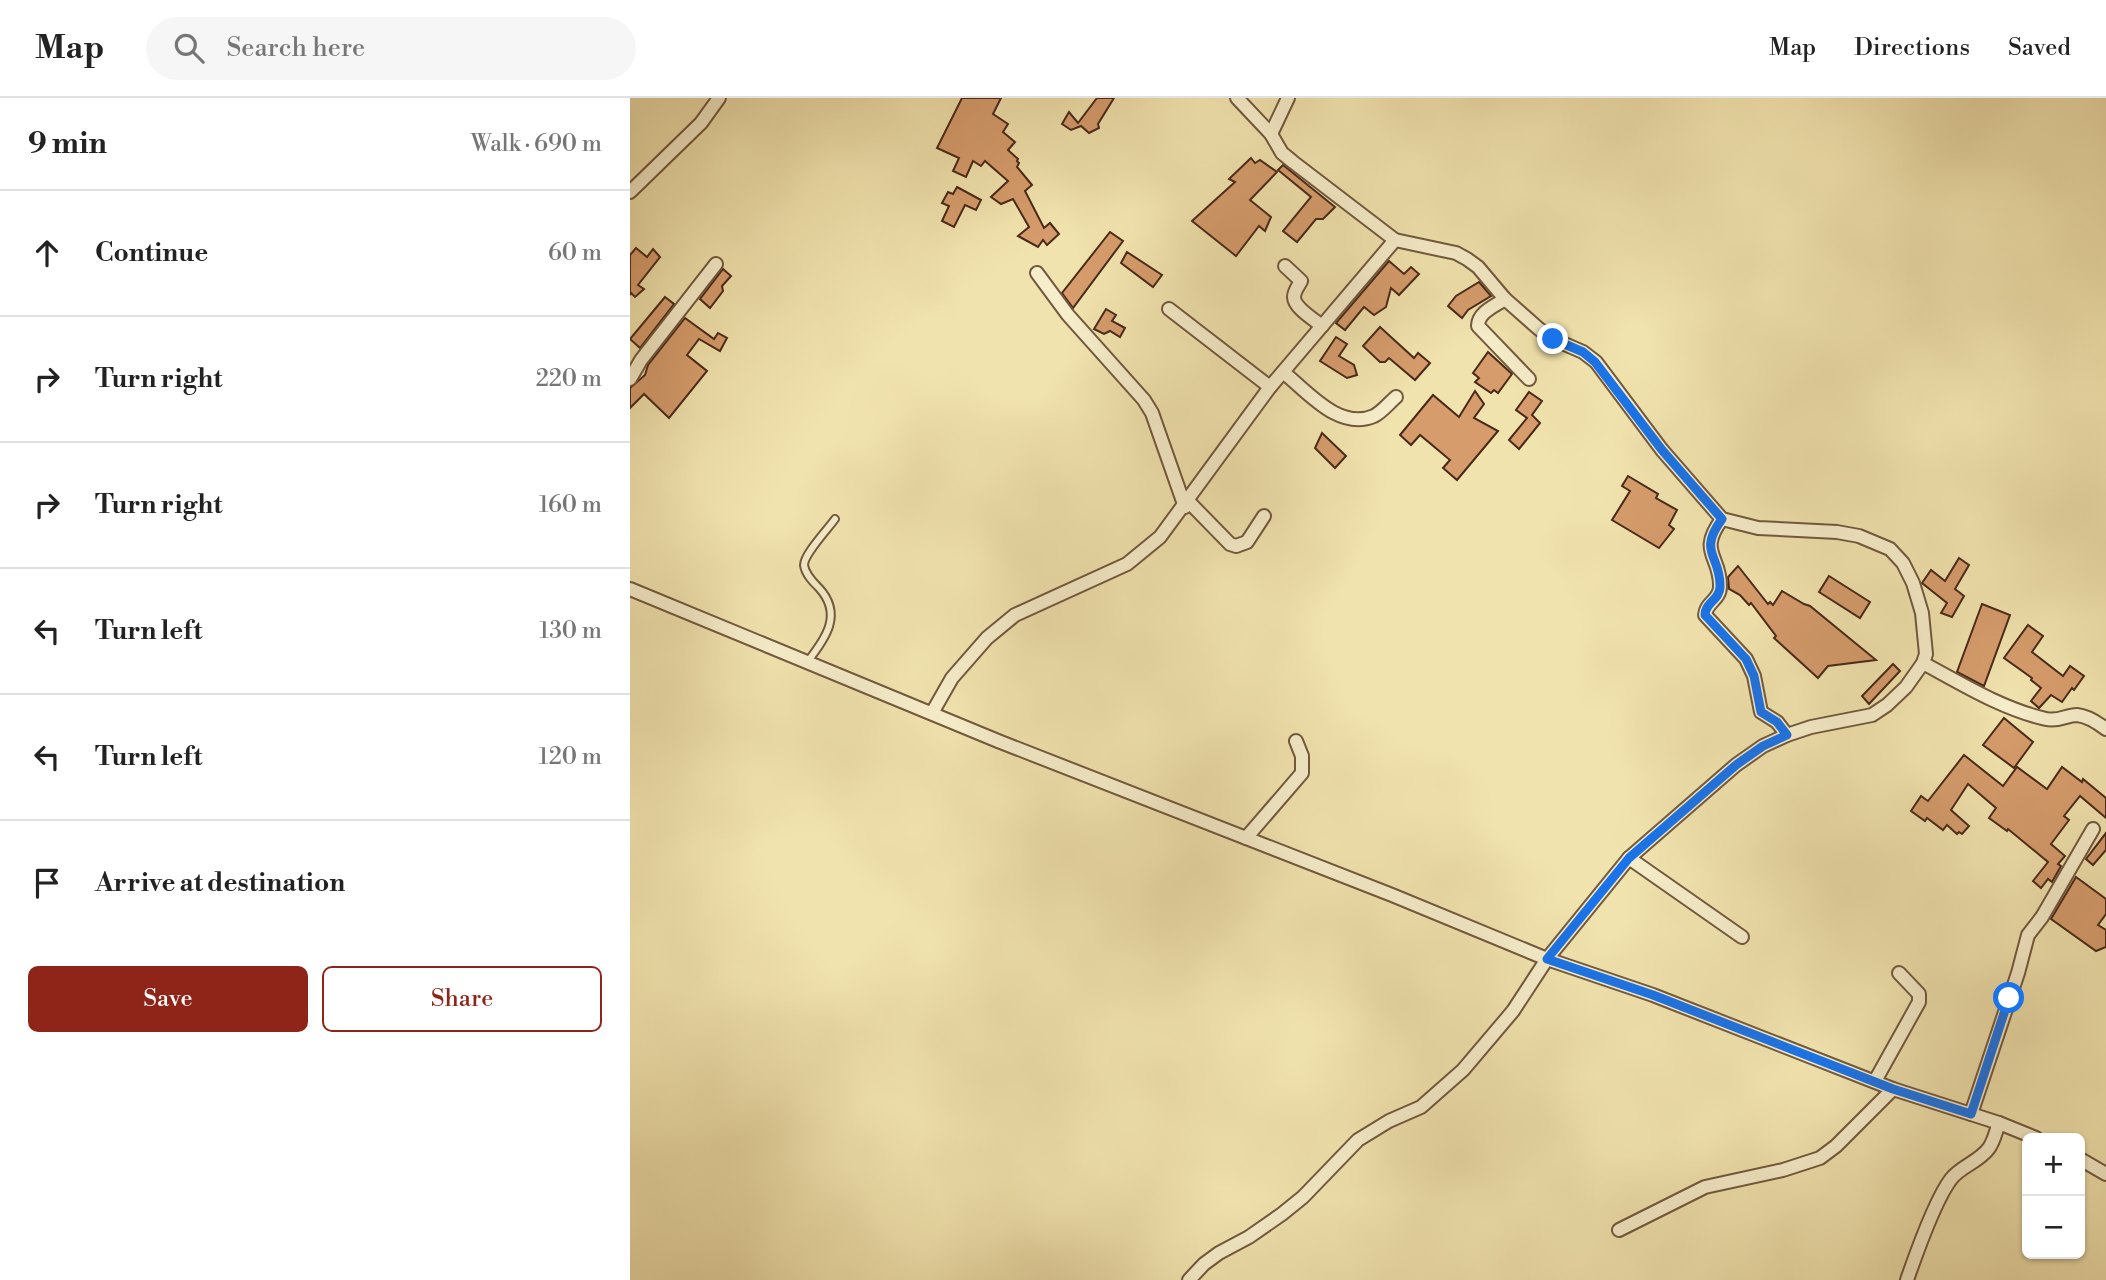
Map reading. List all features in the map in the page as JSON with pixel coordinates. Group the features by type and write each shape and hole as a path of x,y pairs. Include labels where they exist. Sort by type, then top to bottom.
{"street":[{"path":"630,192 701,123 719,98"},
{"path":"1188,1280 1203,1264 1249,1237 1303,1197 1358,1140 1388,1121 1421,1107 1463,1070 1513,1011 1547,959 1629,858 1736,765 1763,746 1787,735 1811,727 1871,715 1887,705 1906,687 1926,654 1922,613 1903,563 1890,549 1859,536 1837,532 1758,528 1722,519 1662,450 1595,362 1583,352 1553,339 1505,299 1478,267 1467,259 1456,253 1395,240 1282,153 1272,134 1237,98"},
{"path":"1272,134 1287,98"},
{"path":"932,713 952,678 987,638 1015,615 1127,564 1160,537 1270,387 1395,240"},
{"path":"630,379 641,360 716,264"},
{"path":"1284,266 1301,281 1294,293 1294,299 1322,326"},
{"path":"1037,273 1068,315 1148,406 1186,504 1230,544 1236,546 1247,542 1264,516"},
{"path":"1505,299 1483,314 1478,320 1478,326 1529,379"},
{"path":"1169,309 1270,387"},
{"path":"1283,372 1340,417 1359,420 1377,415 1396,397"},
{"path":"1722,519 1713,531 1710,548 1720,590 1709,604 1705,615 1746,659 1754,676 1761,712 1777,722 1787,735"},
{"path":"630,589 1547,959 1653,995 1893,1089 2023,1133"},
{"path":"1923,663 1974,691 2017,710 2048,719 2062,720 2076,715 2094,721 2106,729"},
{"path":"1246,838 1302,773 1302,756 1296,741"},
{"path":"1971,1114 2028,935 2042,917 2093,829"},
{"path":"1629,858 1742,937"},
{"path":"1875,1081 1919,1002 1919,994 1899,973"},
{"path":"1619,1230 1705,1187 1783,1170 1820,1158 1836,1146 1893,1089"},
{"path":"1907,1280 1942,1192 1952,1177 1989,1147 1998,1123"},
{"path":"2085,1162 2106,1174"}],"lane":[{"path":"808,661 831,626 832,611 823,593 808,576 804,564 835,519"}],"building":[{"path":"962,98 1001,98 993,114 1008,124 1003,132 1015,142 1008,150 1018,159 1017,167 1032,185 1025,191 1044,228 1050,223 1059,234 1047,245 1043,240 1038,247 1018,236 1029,227 1013,199 1001,204 991,197 1008,181 985,161 981,166 973,161 966,177 953,171 959,158 937,148"},
{"path":"1097,98 1114,98 1098,124 1099,128 1089,133 1081,126 1071,130 1062,124 1069,112 1078,123"},
{"path":"1251,158 1255,163 1260,160 1277,172 1250,200 1271,217 1265,231 1259,226 1236,256 1192,221 1235,182 1229,179"},
{"path":"1283,165 1335,207 1323,219 1316,219 1297,242 1283,231 1311,197 1278,170"},
{"path":"957,187 981,200 976,210 965,205 954,227 942,221 949,206 942,203 948,192 953,194"},
{"path":"1110,232 1123,241 1073,308 1062,293"},
{"path":"636,248 647,257 653,249 660,257 638,285 644,289 635,297 631,293 630,295 630,255"},
{"path":"1127,252 1162,275 1153,287 1121,263"},
{"path":"1389,261 1404,274 1411,267 1419,274 1399,295 1391,288 1386,307 1374,315 1364,307 1345,330 1336,323"},
{"path":"723,269 731,276 710,308 700,299"},
{"path":"1479,282 1491,296 1468,310 1462,318 1448,306 1456,296"},
{"path":"665,297 674,304 640,348 630,339"},
{"path":"1106,309 1116,315 1112,321 1125,328 1120,337 1110,331 1104,334 1094,329"},
{"path":"685,318 714,339 718,333 727,338 720,351 699,339 687,355 707,371 669,418 644,394 630,408 630,388 645,375 648,365"},
{"path":"1380,327 1414,358 1418,353 1430,363 1415,380 1389,358 1380,362 1363,346"},
{"path":"1336,337 1347,344 1339,356 1354,365 1357,375 1347,378 1320,361"},
{"path":"1488,352 1512,374 1498,393 1494,390 1491,393 1475,382 1479,378 1473,373"},
{"path":"1475,391 1484,404 1474,418 1498,431 1457,480 1443,468 1450,460 1420,435 1411,445 1400,435 1433,395 1459,417"},
{"path":"1529,392 1542,401 1532,415 1540,423 1519,449 1509,440 1527,418 1516,410"},
{"path":"1322,433 1346,456 1335,468 1315,448"},
{"path":"1628,476 1658,494 1656,498 1677,510 1669,525 1674,529 1659,548 1612,520 1630,491 1622,486"},
{"path":"1959,558 1969,565 1955,589 1964,596 1952,617 1941,613 1947,603 1922,583 1931,570 1945,581"},
{"path":"1738,566 1768,604 1770,602 1773,605 1782,591 1810,606 1876,660 1828,666 1818,678 1774,638 1776,636 1751,603 1749,605 1740,595 1729,589 1728,577"},
{"path":"1829,576 1870,602 1860,618 1819,592"},
{"path":"1982,604 2010,615 1984,686 1957,672"},
{"path":"2028,625 2043,636 2032,652 2063,676 2070,666 2084,676 2062,702 2051,695 2039,708 2031,701 2041,688 2004,658"},
{"path":"1893,664 1900,671 1869,704 1862,696"},
{"path":"2004,718 2033,742 2014,768 1983,745"},
{"path":"1964,755 2003,786 2017,767 2047,789 2062,767 2082,782 2083,779 2106,798 2106,818 2080,796 2064,816 2069,820 2051,844 2065,856 2058,864 2061,866 2052,882 2048,879 2041,888 2033,881 2048,862 2008,829 2007,831 1989,818 1996,808 1968,784 1951,810 1969,826 1962,834 1957,834 1947,825 1943,830 1927,818 1925,821 1911,811 1921,796 1928,801"},
{"path":"2106,833 2106,850 2093,865 2086,859"},
{"path":"2076,877 2106,899 2106,914 2098,925 2106,930 2106,947 2096,951 2051,919"}],"route":[{"path":"1553,339 1583,352 1595,362 1662,450 1722,519 1713,531 1710,548 1720,590 1705,610 1705,615 1746,659 1754,676 1761,712 1777,722 1787,735 1763,746 1736,765 1629,858 1547,959 1653,995 1893,1089 1971,1114 2009,998"}]}
